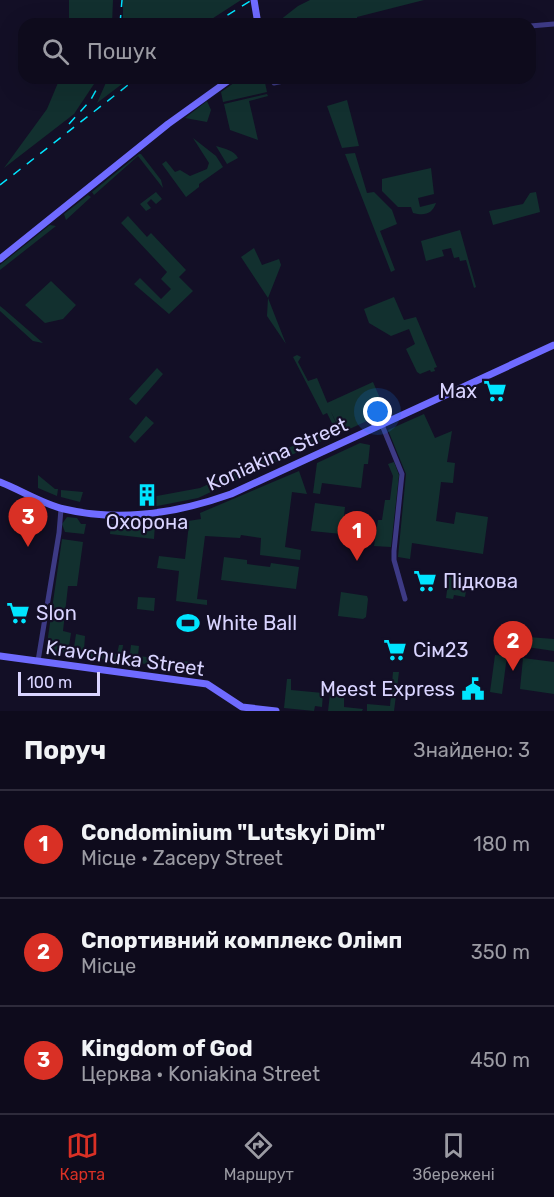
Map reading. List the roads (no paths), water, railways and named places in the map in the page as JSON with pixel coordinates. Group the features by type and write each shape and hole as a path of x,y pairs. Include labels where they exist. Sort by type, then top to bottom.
{"main road":[{"path":"254,0 257,18"},
{"path":"0,259 168,124 224,84"},
{"name":"Koniakina Street","path":"0,482 61,508 98,514 160,513 202,504 231,494 554,345"},
{"name":"Kravchuka Street","path":"0,656 207,684 242,709 276,711"}],"street":[{"path":"536,26 554,24"},
{"path":"382,424 402,474 394,560 405,599"},
{"path":"38,662 61,508"}],"railway":[{"path":"120,18 122,0"},
{"path":"223,18 252,0"},
{"path":"69,124 90,101 100,84"},
{"path":"0,185 129,84"}],"place":[{"name":"Max","path":"495,391"},
{"name":"Охорона","path":"147,495"},
{"name":"Kingdom of God","path":"28,547"},
{"name":"Condominium \"Lutskyi Dim\"","path":"357,561"},
{"name":"Підкова","path":"425,581"},
{"name":"Slon","path":"18,613"},
{"name":"White Ball","path":"188,623"},
{"name":"Сім23","path":"395,650"},
{"name":"Спортивний комплекс Олімп","path":"513,671"},
{"name":"Meest Express","path":"473,689"}]}
